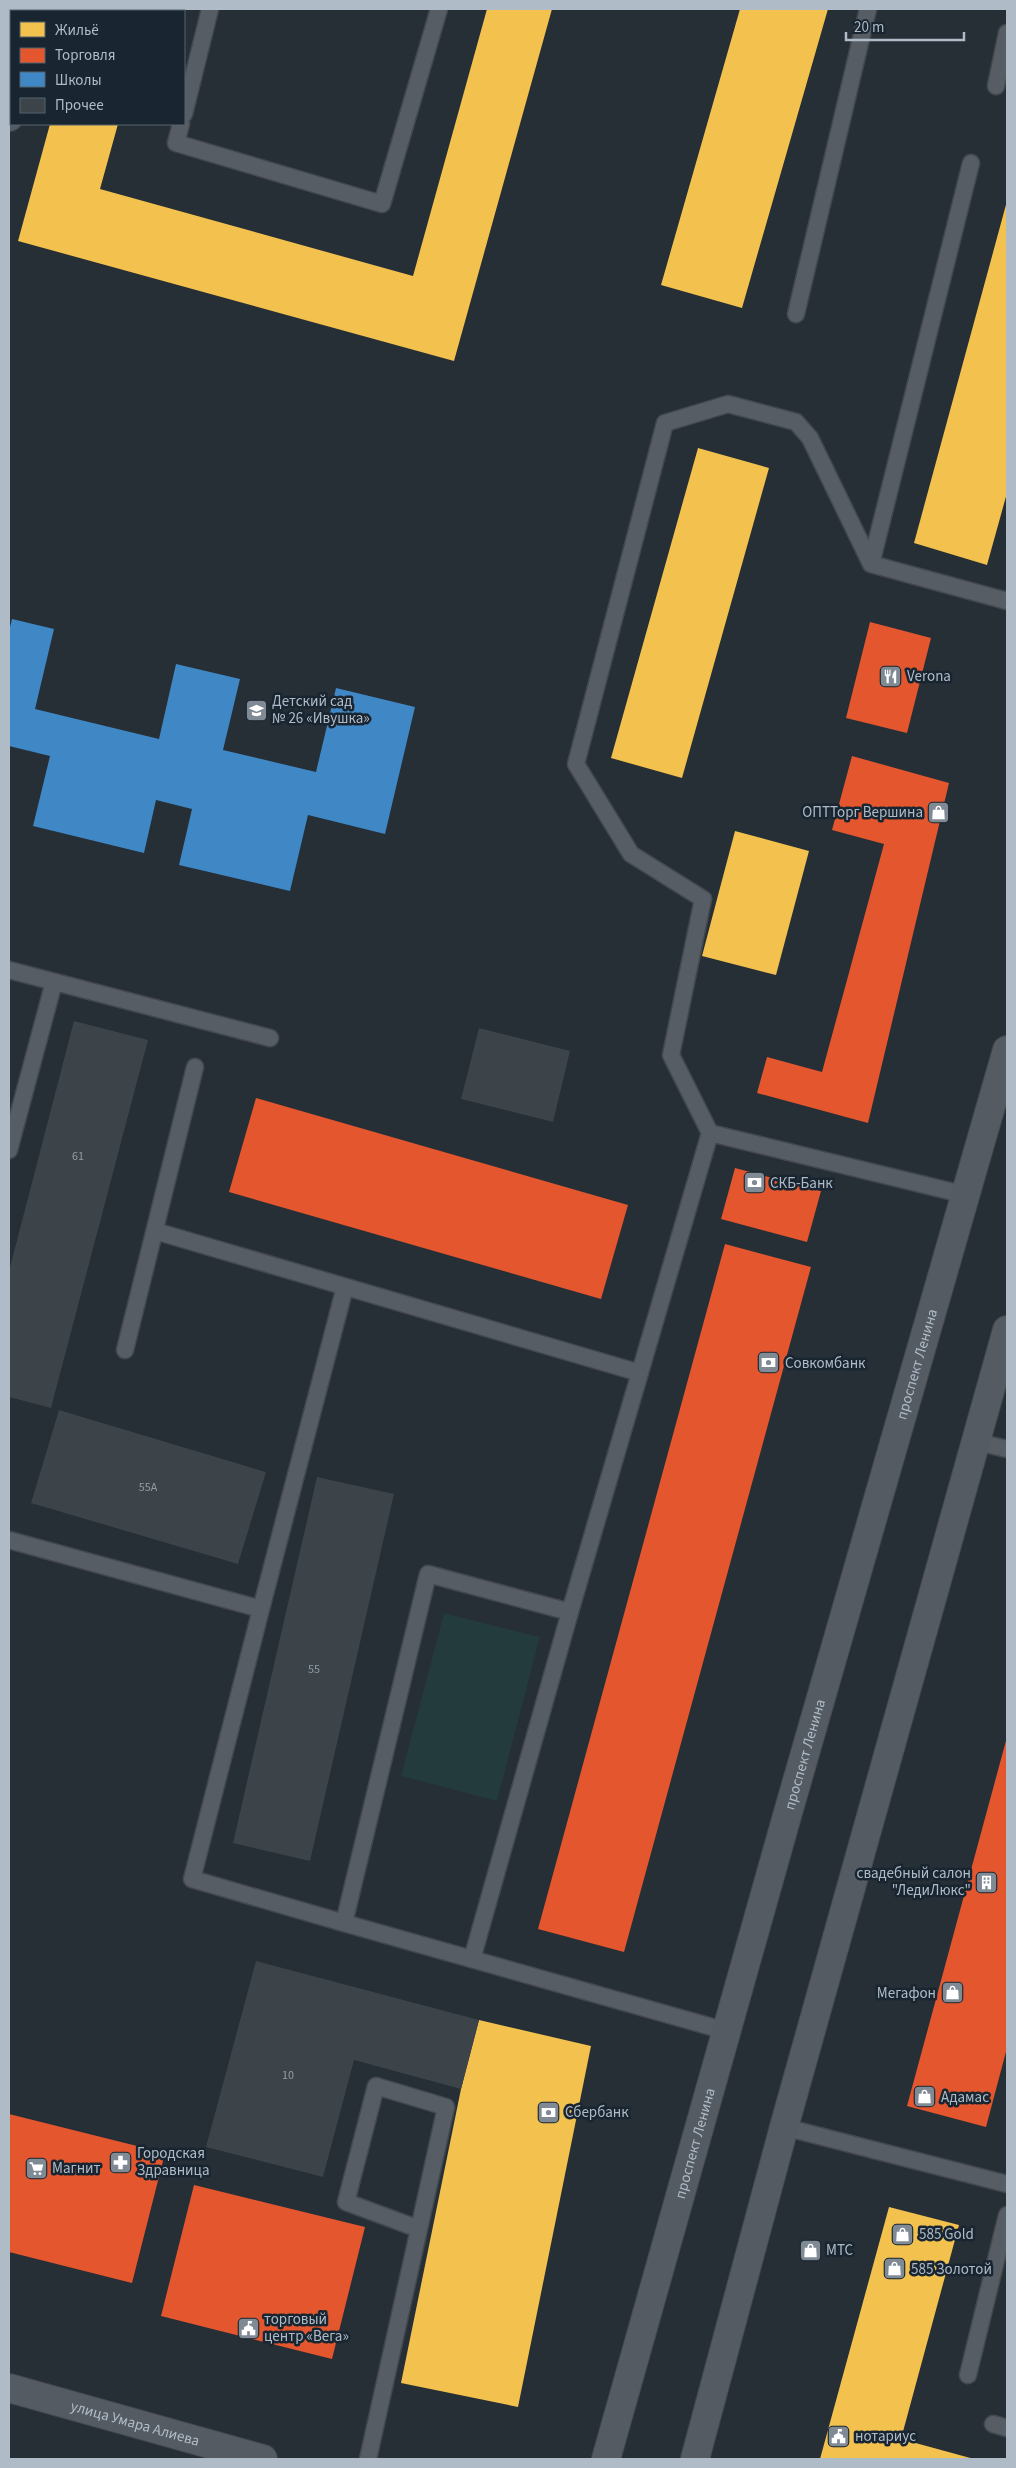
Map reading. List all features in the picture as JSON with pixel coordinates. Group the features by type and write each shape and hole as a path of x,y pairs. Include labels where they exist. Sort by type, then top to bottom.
{"main road":[{"name":"проспект Ленина","path":"606,2459 1007,1050"},
{"path":"695,2459 784,2127 1007,1330"},
{"name":"улица Умара Алиева","path":"9,2388 263,2459"}],"lane":[{"path":"185,110 210,9"},
{"path":"181,125 176,143 382,204 438,9"},
{"path":"796,314 868,9"},
{"path":"996,86 1007,33"},
{"path":"871,564 972,163"},
{"path":"472,1960 570,1612 710,1133 671,1054 703,899 631,854 576,764 665,423 728,404 796,422 810,438 871,564 1007,601"},
{"path":"9,970 270,1038"},
{"path":"9,1150 54,982"},
{"path":"125,1350 196,1067"},
{"path":"710,1133 966,1196"},
{"path":"155,1232 640,1373"},
{"path":"345,1287 260,1609 192,1879 726,2032"},
{"path":"977,1442 1007,1449"},
{"path":"9,1540 260,1609"},
{"path":"344,1923 428,1574 570,1612"},
{"path":"368,2459 419,2230 446,2107 376,2086 346,2202 419,2230"},
{"path":"784,2127 1007,2184"},
{"path":"968,2375 1007,2215"}],"green space":[{"path":"444,1613 540,1637 497,1801 401,1776"}],"building: Жильё":[{"path":"82,9 150,9 150,10"},
{"path":"487,9 552,9 454,361 18,241 50,125 118,125 100,189 413,276"},
{"path":"740,9 828,9 742,308 661,285"},
{"path":"1007,201 1007,493 987,565 914,543"},
{"path":"698,448 769,468 682,778 611,758"},
{"path":"735,831 809,851 776,975 702,956"},
{"path":"479,2020 591,2046 518,2407 401,2383 461,2089"},
{"path":"889,2207 959,2225 901,2439 974,2459 820,2459"}],"building: Торговля":[{"path":"870,622 931,638 907,733 846,718"},
{"path":"852,756 949,783 868,1123 757,1093 767,1057 822,1072 884,844 832,830"},
{"path":"256,1098 628,1205 601,1299 229,1192"},
{"path":"735,1168 821,1191 807,1242 721,1219"},
{"path":"725,1244 811,1267 624,1952 538,1929"},
{"name":"свадебный салон \"ЛедиЛюкс\"","path":"1007,1737 1007,2048 986,2127 907,2106"},
{"path":"9,2114 165,2153 132,2283 9,2252"},
{"path":"194,2185 365,2227 332,2359 161,2316"}],"building: Школы":[{"path":"12,619 54,629 35,709 159,739 176,664 240,679 223,750 316,772 336,688 415,707 385,834 308,815 290,891 179,865 192,809 156,800 144,853 33,826 50,756 9,746 9,631"}],"building: Прочее":[{"path":"74,1021 148,1040 51,1408 9,1397 9,1271"},
{"path":"479,1028 570,1051 553,1122 461,1099"},
{"path":"59,1410 266,1472 238,1564 31,1503"},
{"path":"317,1477 394,1494 310,1861 233,1843"},
{"path":"256,1961 479,2020 461,2089 354,2060 323,2177 206,2147"}],"place":[{"name":"Verona","path":"891,676"},
{"name":"Детский сад № 26 «Ивушка»","path":"256,710"},
{"name":"ОПТТорг Вершина","path":"939,812"},
{"name":"СКБ-Банк","path":"754,1183"},
{"name":"Совкомбанк","path":"769,1363"},
{"name":"свадебный салон \"ЛедиЛюкс\"","path":"987,1882"},
{"name":"Мегафон","path":"952,1993"},
{"name":"Адамас","path":"925,2097"},
{"name":"Сбербанк","path":"549,2112"},
{"name":"Городская Здравница","path":"121,2162"},
{"name":"Магнит","path":"36,2168"},
{"name":"585 Gold","path":"903,2234"},
{"name":"МТС","path":"810,2250"},
{"name":"585 Золотой","path":"895,2269"},
{"name":"торговый центр «Вега»","path":"248,2328"},
{"name":"нотариус","path":"839,2436"}]}
